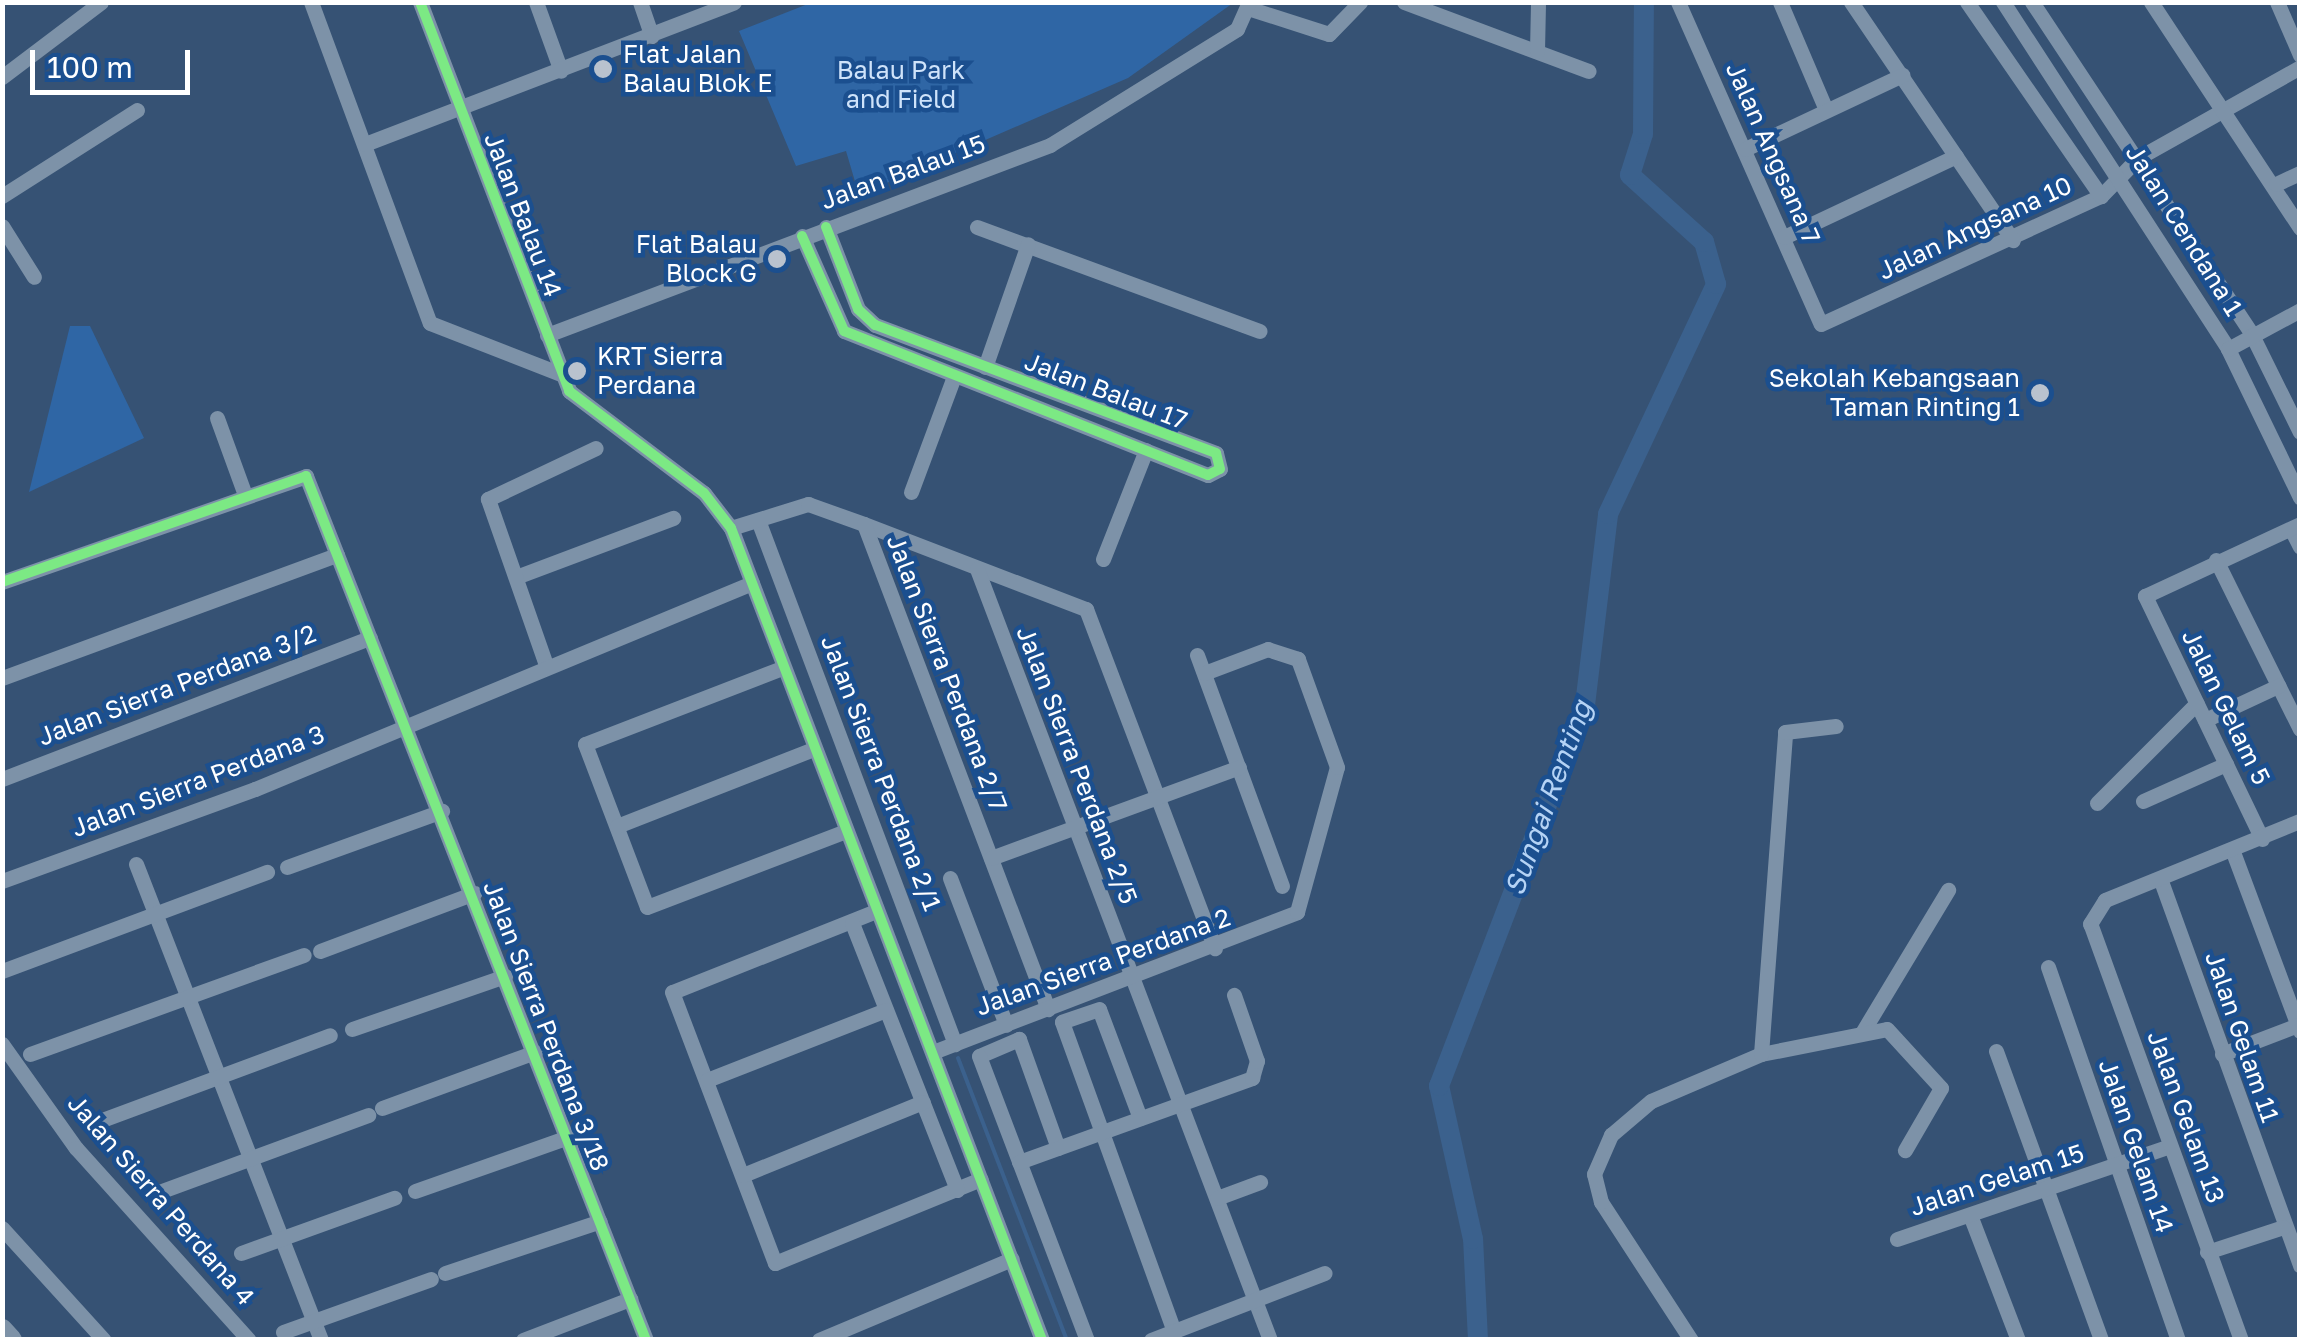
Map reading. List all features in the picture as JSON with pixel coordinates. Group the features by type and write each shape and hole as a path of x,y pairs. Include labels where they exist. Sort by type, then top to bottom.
{"highway":[{"path":"2,1330 11,1340"}],"street":[{"path":"2,77 102,2"},
{"path":"311,2 430,323 561,374 580,402 704,493 731,528 843,832 933,1052 1042,1340"},
{"name":"Jalan Balau 14","path":"420,2 561,374"},
{"path":"536,2 561,71"},
{"path":"640,2 652,36"},
{"path":"365,144 462,110 734,2"},
{"path":"1249,5 1330,34 1360,2"},
{"path":"1404,2 1589,72"},
{"path":"1537,52 1538,2"},
{"name":"Jalan Angsana 7","path":"1678,2 1821,324"},
{"path":"1780,2 1826,110"},
{"path":"1851,2 2013,240"},
{"path":"1967,2 2100,196"},
{"name":"Jalan Cendana 1","path":"2003,2 2119,172 2228,348 2300,498"},
{"name":"Jalan Cendana 1","path":"2032,2 2252,335 2300,432"},
{"path":"2151,2 2227,107 2300,228"},
{"path":"2277,2 2300,55"},
{"name":"Jalan Balau 15","path":"547,335 1050,145 1237,29 1249,5"},
{"name":"Jalan Angsana 10","path":"1821,324 2013,240 2100,196 2119,172 2138,158 2300,68"},
{"path":"1744,149 1902,75"},
{"path":"2,196 138,110"},
{"path":"1784,237 1956,156"},
{"path":"2276,184 2300,172"},
{"path":"2,226 34,278"},
{"name":"Jalan Balau 17","path":"802,236 844,331 953,380 1208,475 1220,469 1216,453 864,318 826,227"},
{"path":"977,227 1259,331"},
{"path":"985,366 1028,244"},
{"path":"2228,348 2300,310"},
{"path":"911,492 953,380"},
{"path":"2,582 244,492 218,418"},
{"path":"545,662 491,495 596,448"},
{"path":"1103,558 1146,450"},
{"name":"Jalan Sierra Perdana 3/18","path":"244,492 306,476 410,727 646,1340"},
{"name":"Jalan Sierra Perdana 2/7","path":"731,528 808,504 864,524 1048,1008"},
{"path":"516,578 673,518"},
{"name":"Jalan Sierra Perdana 2/1","path":"758,520 955,1044"},
{"path":"864,524 1086,610 1215,948"},
{"path":"2300,547 2295,526 2216,560 2300,729"},
{"path":"2,678 337,555"},
{"name":"Jalan Gelam 5","path":"2216,560 2145,596 2262,840"},
{"name":"Jalan Sierra Perdana 2/5","path":"977,569 1072,828 1270,1340"},
{"name":"Jalan Sierra Perdana 3","path":"2,881 131,850 410,727 545,662 752,583"},
{"name":"Jalan Sierra Perdana 3/2","path":"2,779 370,638"},
{"name":"Jalan Sierra Perdana 2","path":"933,1052 1291,919 1337,767 1289,652 1268,649 1204,673"},
{"path":"1198,656 1282,886"},
{"path":"782,668 585,744 647,907 843,832"},
{"path":"2205,720 2278,686"},
{"path":"2096,804 2197,704"},
{"path":"1761,1054 1786,732 1836,726"},
{"path":"617,826 813,749"},
{"path":"2143,801 2226,764"},
{"path":"991,858 1239,768"},
{"path":"287,867 442,811"},
{"path":"2160,881 2300,821"},
{"path":"131,850 318,1332"},
{"path":"2222,1054 2299,1028 2234,852"},
{"path":"2,971 267,872"},
{"path":"950,878 1006,1025"},
{"name":"Jalan Gelam 13","path":"2160,881 2095,910 2090,924 2241,1340"},
{"name":"Jalan Gelam 11","path":"2160,881 2300,1266"},
{"path":"1862,1031 1948,890"},
{"path":"30,1054 474,893"},
{"path":"876,912 672,992 775,1262 981,1179"},
{"path":"852,922 958,1190"},
{"name":"Jalan Gelam 14","path":"2048,967 2177,1336"},
{"path":"352,1030 505,976"},
{"path":"1019,1162 1252,1078 1258,1061 1234,996"},
{"path":"1140,1118 1096,1008 1061,1028 1174,1330"},
{"path":"707,1080 886,1010"},
{"path":"1691,1340 1601,1202 1594,1174 1611,1135 1651,1100 1761,1054 1862,1031 1901,1039 1941,1088 1904,1150"},
{"path":"102,1120 330,1036"},
{"path":"1058,1148 1019,1039 979,1056 1087,1340"},
{"name":"Jalan Sierra Perdana 4","path":"2,1044 76,1148 249,1340"},
{"path":"1996,1050 2101,1340"},
{"path":"158,1192 535,1052"},
{"path":"744,1175 922,1102"},
{"path":"415,1191 568,1137"},
{"name":"Jalan Gelam 15","path":"1897,1239 2170,1146"},
{"path":"1216,1198 1260,1182"},
{"path":"241,1254 394,1198"},
{"path":"1970,1215 2018,1340"},
{"path":"283,1332 318,1332 438,1276 600,1221"},
{"path":"2207,1252 2283,1227"},
{"path":"2,1228 104,1340"},
{"path":"819,1340 1012,1259"},
{"path":"1151,1340 1325,1273"},
{"path":"523,1340 630,1299"},
{"path":"2158,1340 2177,1336"}],"green space":[{"name":"Balau Park and Field","path":"813,2 1233,3 1128,78 859,195 846,151 796,166 739,31"},
{"path":"70,326 90,326 144,438 29,492"}],"waterway":[{"name":"Sungai Renting","path":"1478,1340 1473,1239 1439,1086 1585,705 1608,514 1716,284 1704,242 1630,175 1643,134 1644,2"},
{"path":"958,1058 1067,1340"}],"cycle path":[{"path":"420,2 569,391 704,493 731,528 1042,1340"},
{"path":"802,236 844,331 1208,475 1220,469 1216,453 875,325 858,309 826,227"},
{"path":"2,582 306,476 646,1340"}],"place":[{"name":"Flat Jalan Balau Blok E","path":"603,69"},
{"name":"Flat Balau Block G","path":"777,259"},
{"name":"KRT Sierra Perdana","path":"577,371"},
{"name":"Sekolah Kebangsaan Taman Rinting 1","path":"2040,393"}]}
